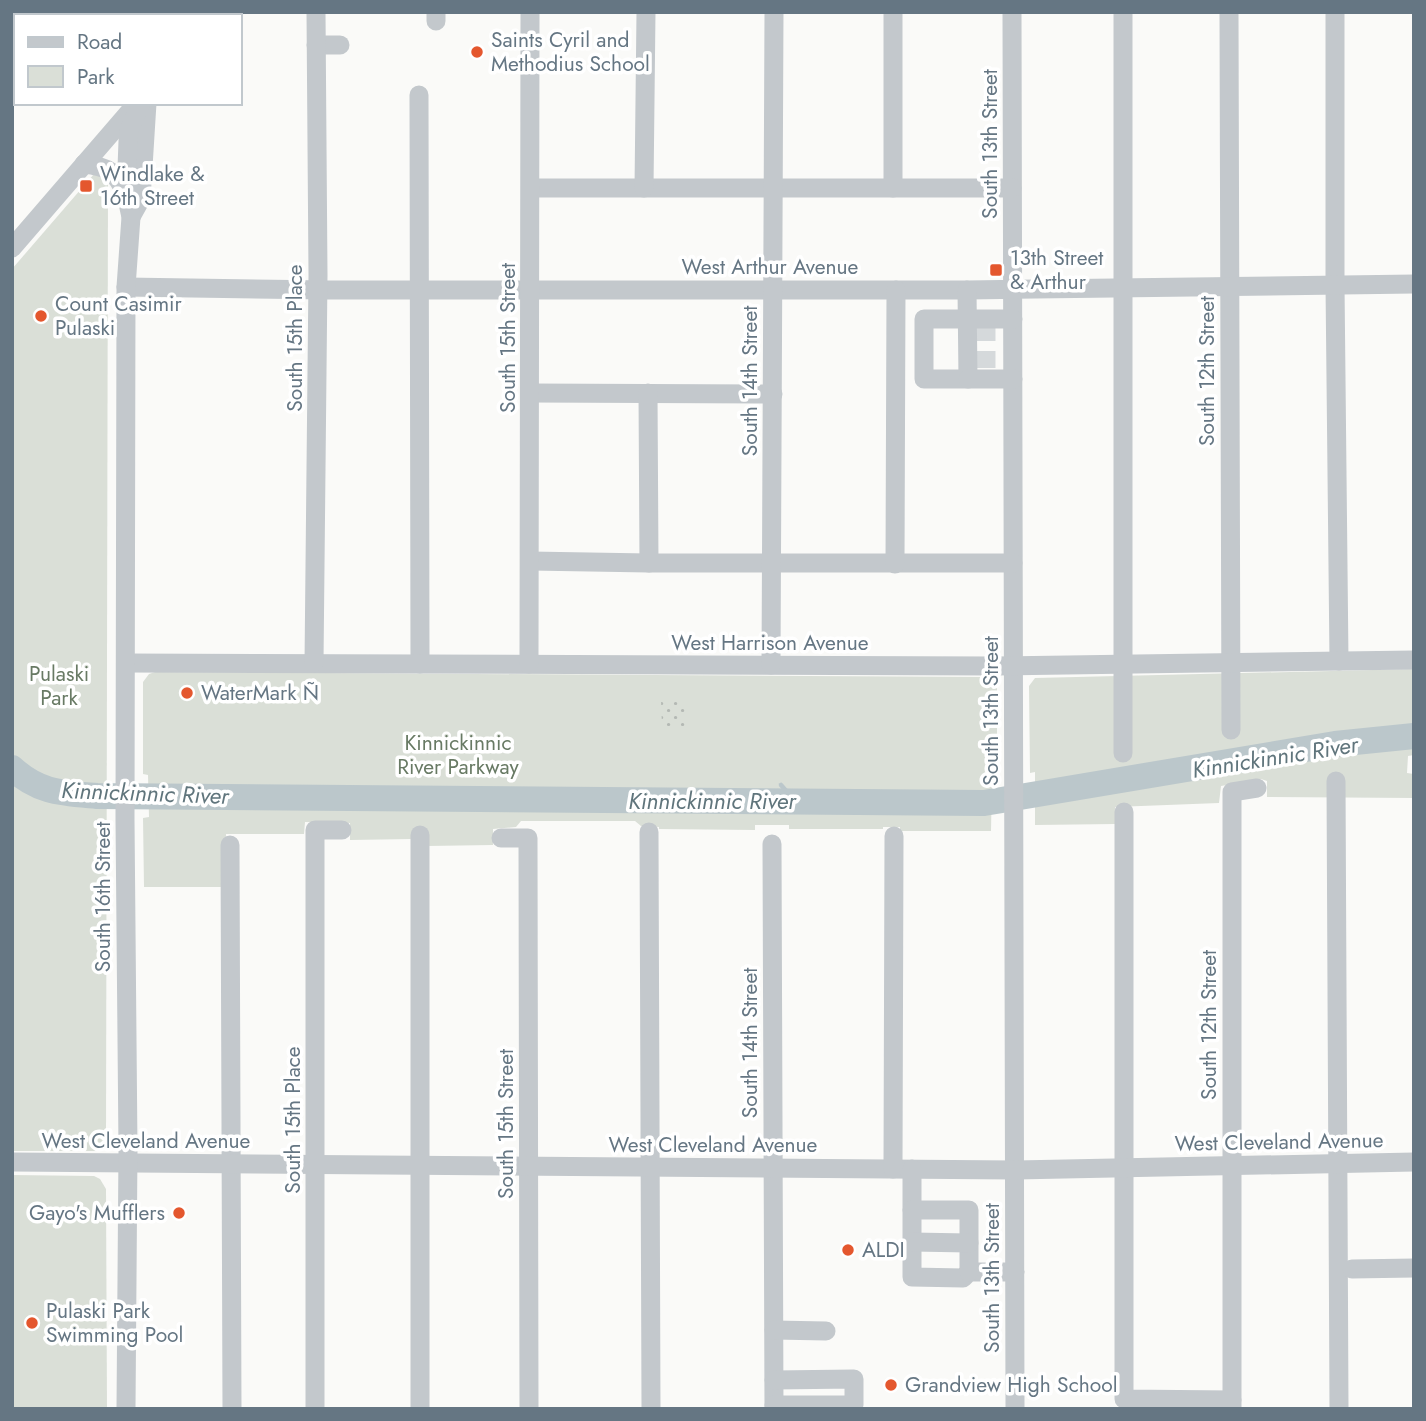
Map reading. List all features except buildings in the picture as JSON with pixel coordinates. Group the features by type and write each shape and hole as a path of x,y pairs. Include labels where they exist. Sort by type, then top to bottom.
{"street":[{"name":"South 15th Place","path":"314,663 318,290 316,12"},
{"name":"South 15th Street","path":"529,664 530,12"},
{"path":"644,188 646,12"},
{"name":"South 14th Street","path":"771,665 774,12"},
{"path":"893,12 893,188"},
{"name":"South 13th Street","path":"1012,12 1015,1409"},
{"path":"1123,12 1123,753"},
{"name":"South 12th Street","path":"1229,12 1231,730"},
{"path":"1335,12 1339,661"},
{"path":"316,45 340,45"},
{"path":"419,95 420,664"},
{"path":"15,239 137,105"},
{"name":"South 16th Street","path":"126,1409 126,287 131,217 126,194 129,130 138,105"},
{"name":"South 16th Street","path":"131,217 141,199 147,105"},
{"path":"84,164 106,168 112,172 126,194"},
{"path":"531,188 1012,188"},
{"name":"West Arthur Avenue","path":"126,287 318,290 1013,290 1414,284"},
{"path":"895,564 896,290"},
{"path":"967,290 979,320 980,375"},
{"path":"1013,319 924,319 924,379 980,375 1013,379"},
{"path":"530,393 773,394"},
{"path":"648,393 649,563"},
{"path":"530,561 1013,563"},
{"name":"West Harrison Avenue","path":"126,663 1123,666 1414,660"},
{"path":"1336,781 1339,1409"},
{"name":"South 12th Street","path":"1232,1404 1232,792 1257,788"},
{"path":"1124,812 1124,1399 1232,1404"},
{"name":"South 15th Place","path":"315,1409 315,830 342,830"},
{"path":"649,832 651,1409"},
{"path":"420,835 420,1409"},
{"path":"894,836 902,1169 912,1210 912,1277 963,1278 970,1272 1015,1272"},
{"name":"South 15th Street","path":"501,838 528,838 529,1409"},
{"name":"South 14th Street","path":"772,844 774,1407"},
{"path":"230,845 232,1409"},
{"name":"West Cleveland Avenue","path":"12,1162 1015,1170 1414,1161"},
{"path":"912,1210 969,1210 970,1272"},
{"path":"912,1242 969,1243"},
{"path":"1352,1269 1414,1269"},
{"path":"774,1331 826,1331"},
{"path":"774,1380 854,1379 854,1405 774,1407"}],"green space":[{"name":"Pulaski Park","path":"94,174 106,178 108,184 106,1141 95,1151 12,1151 12,269"},
{"path":"1414,669 1414,755 1408,756 1407,773 1414,774 1414,798 1267,797 1267,781 1261,779 1221,786 1219,803 1115,807 1115,824 1035,825 1035,772 1030,773 1029,686 1035,678"},
{"name":"Kinnickinnic River Parkway","path":"149,674 989,677 997,683 997,778 992,779 991,831 900,831 900,827 789,829 789,825 755,825 755,830 659,829 641,826 635,821 521,821 516,827 493,829 493,845 427,846 412,839 350,840 350,823 305,822 304,834 226,834 225,887 144,887 143,818 149,817 148,775 143,774 143,682"},
{"path":"661,700 686,701 686,727 662,726"},
{"path":"12,1175 94,1176 100,1179 106,1189 107,1409 12,1409"}],"waterway":[{"name":"Kinnickinnic River","path":"12,768 42,787 97,796 984,803 1335,744 1414,736"},
{"path":"781,785 796,802"}],"tunnel":[{"path":"986,322 986,368"}],"place":[{"name":"Saints Cyril and Methodius School","path":"477,52"},
{"name":"Windlake & 16th Street","path":"86,186"},
{"name":"13th Street & Arthur","path":"996,270"},
{"name":"Count Casimir Pulaski","path":"41,316"},
{"name":"WaterMark Ñ","path":"187,693"},
{"name":"Gayo's Mufflers","path":"179,1213"},
{"name":"ALDI","path":"848,1250"},
{"name":"Pulaski Park Swimming Pool","path":"32,1323"},
{"name":"Grandview High School","path":"891,1385"}]}
